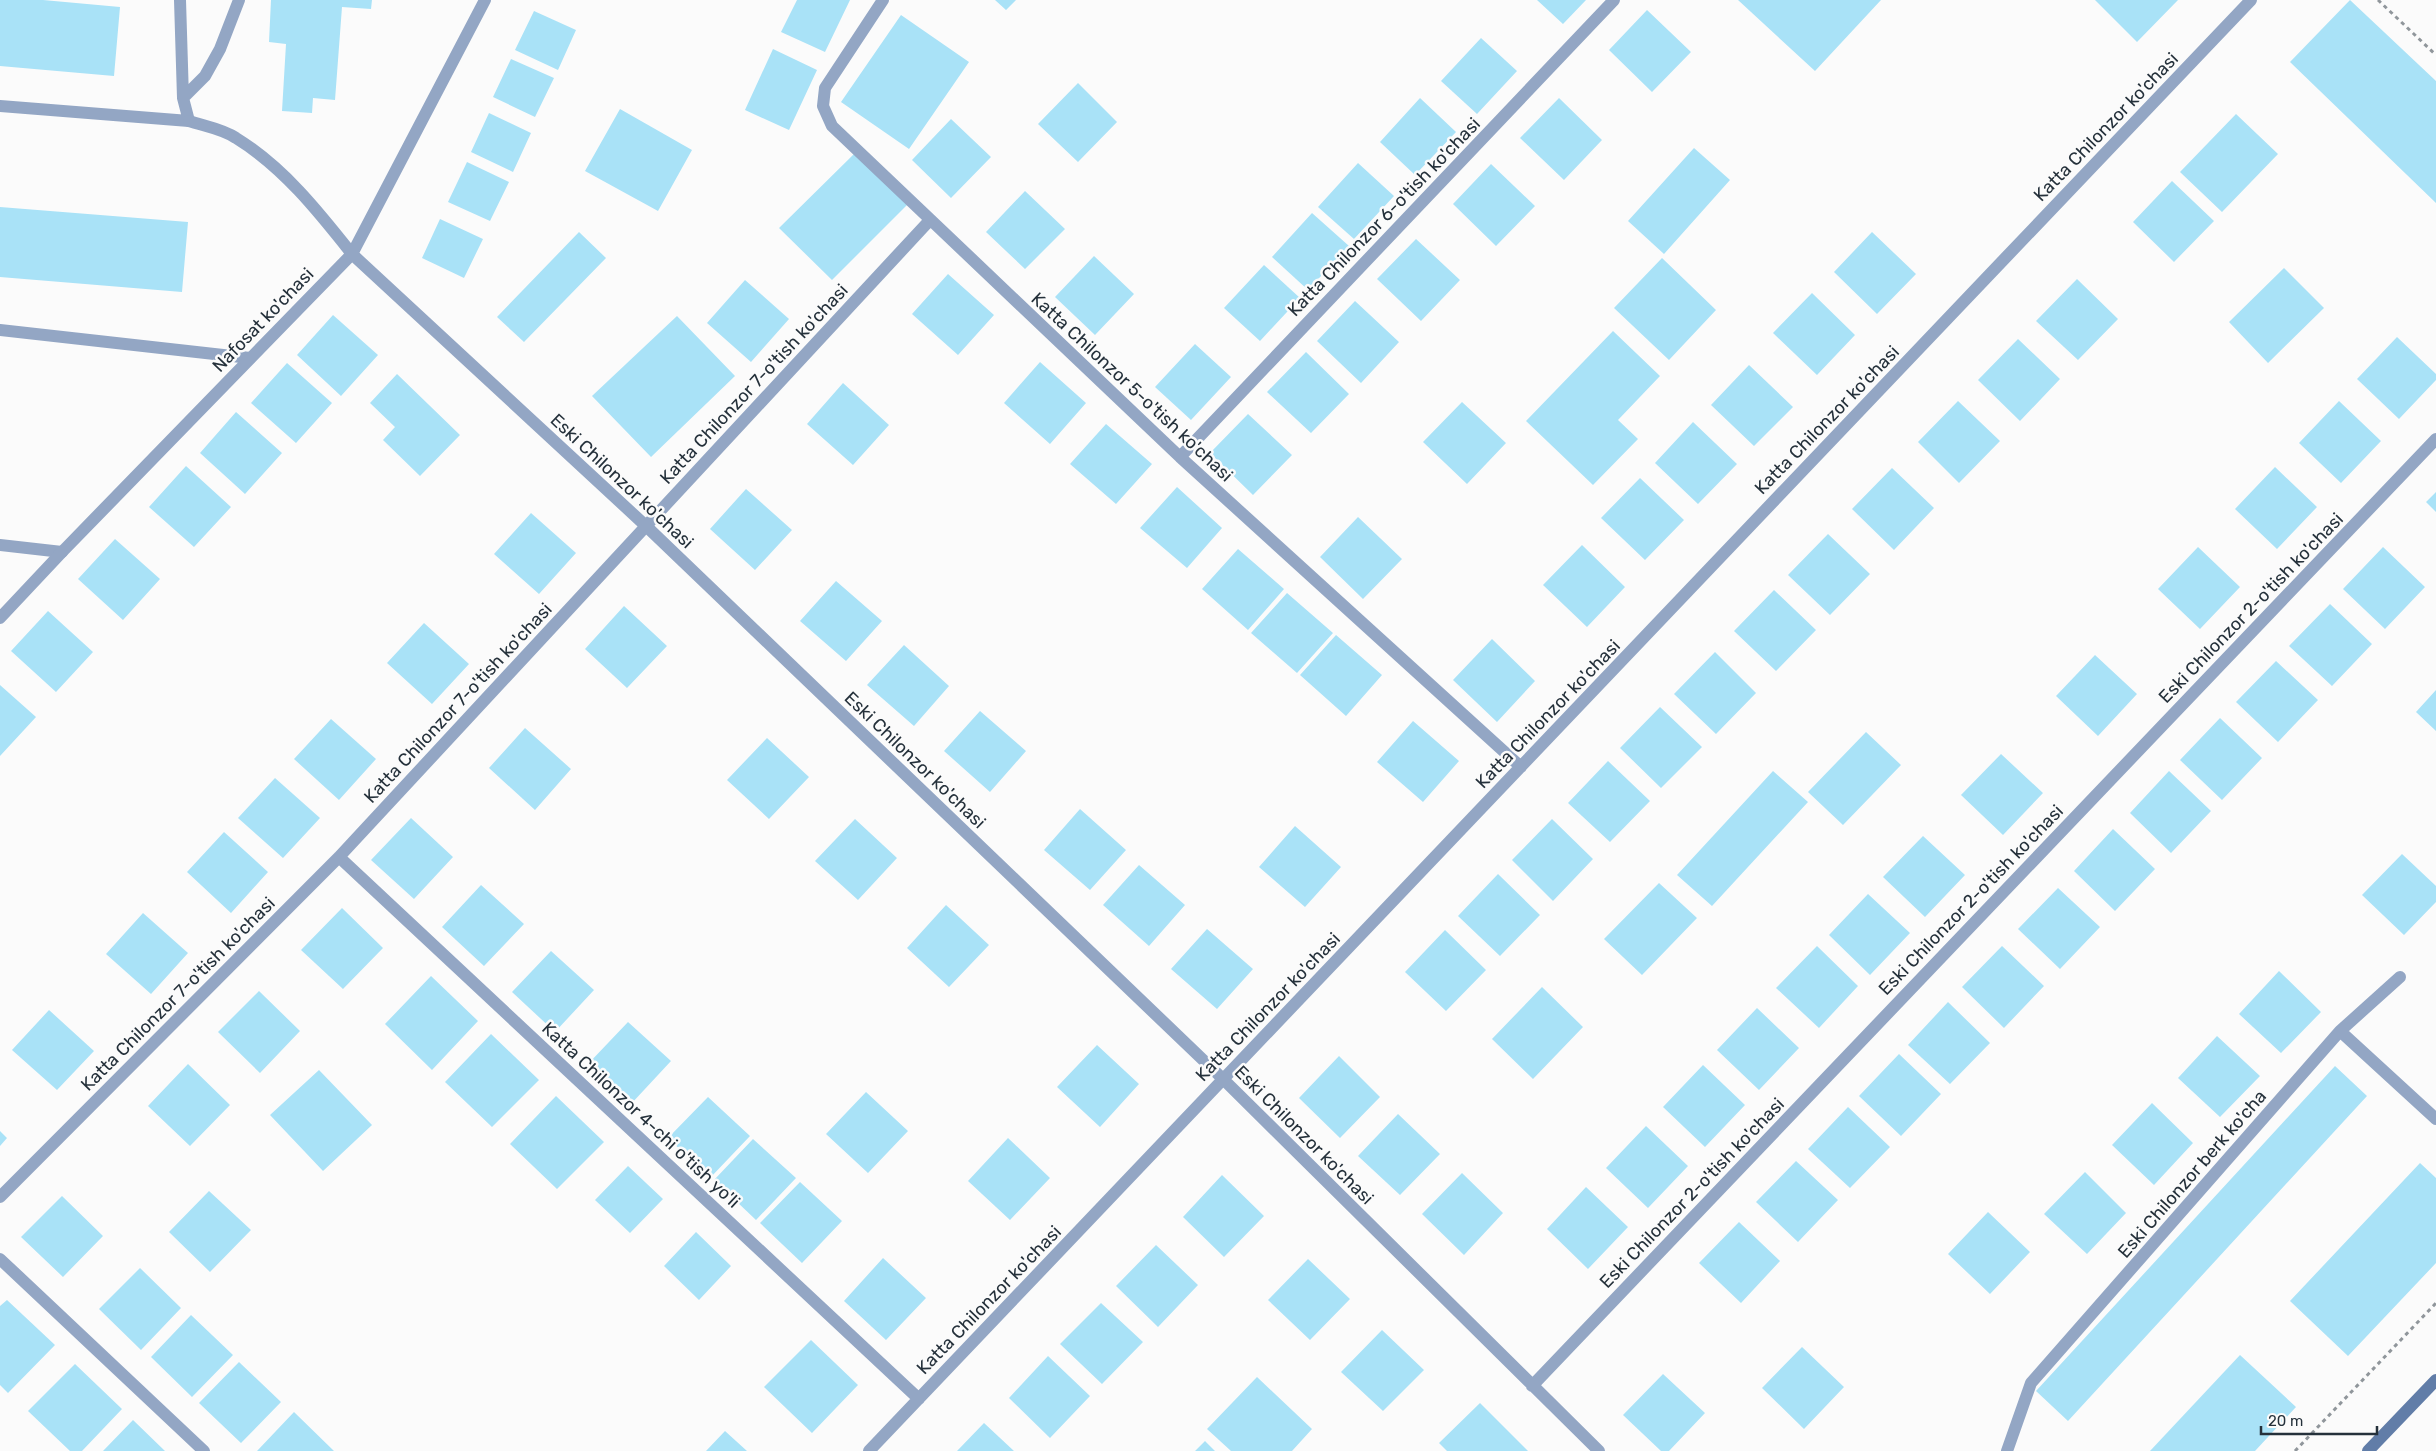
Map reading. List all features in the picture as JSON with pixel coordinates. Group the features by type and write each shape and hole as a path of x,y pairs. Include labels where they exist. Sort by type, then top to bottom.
{"main road":[{"path":"2368,1451 2436,1380"}],"street":[{"path":"180,0 183,98 189,121"},
{"path":"183,98 205,76 220,49 239,0"},
{"name":"Nafosat ko'chasi","path":"0,618 352,254 485,0"},
{"name":"Katta Chilonzor 5-o'tish ko'chasi","path":"883,0 825,88 823,106 832,126 1180,457 1521,767"},
{"name":"Katta Chilonzor 6-o'tish ko'chasi","path":"1180,457 1614,0"},
{"name":"Katta Chilonzor ko'chasi","path":"869,1451 2251,0"},
{"name":"Eski Chilonzor ko'chasi","path":"0,106 189,121 235,137 278,169 322,216 352,254 646,526 1223,1079 1599,1451"},
{"name":"Katta Chilonzor 7-o'tish ko'chasi","path":"0,1197 339,857 930,220"},
{"path":"0,330 250,358"},
{"name":"Eski Chilonzor 2-o'tish ko'chasi","path":"1532,1386 2436,439"},
{"path":"0,545 62,552"},
{"name":"Katta Chilonzor 4-chi o'tish yo'li","path":"339,857 919,1399"},
{"name":"Eski Chilonzor berk ko'cha","path":"2007,1451 2031,1383 2340,1031 2400,977"},
{"path":"2340,1031 2436,1119"},
{"path":"0,1260 204,1451"}],"path":[{"path":"2378,0 2436,55"},
{"path":"2295,1451 2436,1303"}],"building":[{"path":"0,0 43,0 120,7 114,76 0,66"},
{"path":"271,0 372,0 371,9 342,7 335,100 313,98 312,113 282,111 286,44 269,42"},
{"path":"797,0 850,0 825,52 781,32"},
{"path":"995,0 1016,0 1006,10"},
{"path":"1537,0 1586,0 1563,24"},
{"path":"1738,0 1881,0 1815,71"},
{"path":"2095,0 2178,0 2137,42"},
{"path":"2350,0 2436,81 2436,203 2290,62"},
{"path":"1647,10 1691,52 1652,92 1609,50"},
{"path":"534,11 576,30 558,70 515,50"},
{"path":"901,15 969,62 909,149 841,102"},
{"path":"1481,38 1517,71 1477,114 1441,81"},
{"path":"773,49 817,70 789,130 745,110"},
{"path":"511,59 554,78 535,117 493,97"},
{"path":"1078,83 1117,122 1078,162 1038,124"},
{"path":"1420,98 1456,132 1415,175 1380,142"},
{"path":"1559,98 1602,140 1564,180 1520,138"},
{"path":"620,109 692,150 658,211 585,171"},
{"path":"489,113 531,133 513,172 471,152"},
{"path":"2236,114 2278,154 2222,212 2180,172"},
{"path":"951,119 991,157 951,198 912,160"},
{"path":"1694,148 1730,180 1664,254 1628,221"},
{"path":"855,153 907,205 832,280 779,228"},
{"path":"467,162 509,182 490,221 448,202"},
{"path":"1358,163 1394,196 1354,239 1318,207"},
{"path":"1491,164 1535,206 1496,246 1453,204"},
{"path":"2172,181 2214,221 2174,262 2133,222"},
{"path":"1025,191 1065,229 1025,269 986,232"},
{"path":"0,207 188,222 182,292 0,277"},
{"path":"1312,213 1349,246 1308,290 1272,257"},
{"path":"440,219 483,239 464,278 422,258"},
{"path":"579,232 606,258 524,342 497,317"},
{"path":"1872,232 1916,274 1877,314 1834,272"},
{"path":"1416,239 1460,280 1421,321 1377,279"},
{"path":"1094,256 1134,294 1095,335 1055,297"},
{"path":"1662,258 1716,310 1669,360 1614,308"},
{"path":"1264,265 1300,298 1260,341 1224,308"},
{"path":"2284,268 2324,308 2268,363 2229,322"},
{"path":"948,274 994,315 958,355 912,314"},
{"path":"2077,279 2118,319 2078,360 2036,321"},
{"path":"745,280 789,319 751,362 707,323"},
{"path":"1812,293 1855,335 1817,375 1773,333"},
{"path":"1355,301 1399,342 1361,383 1317,341"},
{"path":"333,315 378,355 341,396 297,355"},
{"path":"677,316 735,376 651,457 592,396"},
{"path":"1613,331 1660,376 1618,420 1638,439 1593,485 1526,421"},
{"path":"2397,337 2436,374 2436,380 2399,419 2357,379"},
{"path":"2018,339 2060,379 2020,421 1978,380"},
{"path":"1195,344 1231,377 1191,420 1155,387"},
{"path":"1306,352 1349,394 1311,433 1267,392"},
{"path":"1040,362 1086,403 1050,444 1004,403"},
{"path":"287,363 332,403 296,443 251,403"},
{"path":"1749,365 1793,407 1754,446 1711,405"},
{"path":"397,374 460,435 420,476 383,440 395,427 370,403"},
{"path":"843,383 889,425 853,465 807,424"},
{"path":"1958,401 2000,441 1959,483 1918,442"},
{"path":"2339,401 2381,441 2341,483 2299,443"},
{"path":"1462,402 1506,443 1467,484 1423,442"},
{"path":"236,412 282,453 245,494 200,453"},
{"path":"1248,414 1292,455 1253,495 1210,453"},
{"path":"1693,422 1737,464 1698,504 1655,463"},
{"path":"1106,424 1152,464 1116,504 1070,464"},
{"path":"186,466 231,507 194,547 149,507"},
{"path":"2275,467 2317,507 2277,549 2235,509"},
{"path":"1892,468 1934,508 1894,550 1852,509"},
{"path":"1640,478 1684,520 1645,560 1601,518"},
{"path":"1177,487 1222,528 1187,568 1140,528"},
{"path":"746,489 792,530 755,570 710,529"},
{"path":"2436,492 2436,512 2426,502"},
{"path":"531,513 576,553 539,594 494,554"},
{"path":"1358,517 1402,559 1363,599 1320,557"},
{"path":"1828,534 1870,574 1830,615 1788,575"},
{"path":"115,539 160,579 123,620 78,579"},
{"path":"1582,545 1625,587 1587,627 1543,585"},
{"path":"2198,547 2240,587 2200,629 2158,589"},
{"path":"2383,547 2425,587 2385,629 2343,589"},
{"path":"1238,549 1284,589 1248,630 1202,589"},
{"path":"836,581 882,621 846,661 800,621"},
{"path":"1774,590 1816,630 1776,671 1734,631"},
{"path":"1287,593 1333,633 1297,673 1251,633"},
{"path":"2330,604 2372,644 2332,686 2289,646"},
{"path":"624,606 667,646 627,688 585,649"},
{"path":"48,611 93,652 56,692 11,651"},
{"path":"424,623 469,664 432,704 387,663"},
{"path":"1336,635 1382,675 1346,716 1300,675"},
{"path":"1492,639 1535,681 1497,722 1453,680"},
{"path":"904,645 949,686 914,726 867,685"},
{"path":"1715,652 1756,693 1716,734 1674,694"},
{"path":"2095,655 2137,694 2098,736 2056,696"},
{"path":"2276,661 2318,700 2278,742 2236,702"},
{"path":"0,685 36,717 0,756"},
{"path":"2436,690 2436,731 2416,712"},
{"path":"1660,707 1702,747 1661,788 1620,748"},
{"path":"980,711 1026,751 990,792 944,751"},
{"path":"2220,718 2262,758 2222,800 2180,760"},
{"path":"331,719 376,759 339,800 294,759"},
{"path":"1413,721 1459,761 1423,802 1377,762"},
{"path":"525,728 571,769 535,810 489,768"},
{"path":"1866,732 1901,765 1843,825 1808,792"},
{"path":"767,738 809,777 769,819 727,780"},
{"path":"2001,754 2043,793 2003,835 1961,795"},
{"path":"1608,761 1650,801 1610,842 1568,803"},
{"path":"1773,771 1808,802 1712,906 1677,875"},
{"path":"2169,771 2211,811 2171,853 2130,813"},
{"path":"275,778 320,818 283,858 238,818"},
{"path":"1080,809 1126,850 1090,890 1044,850"},
{"path":"411,818 453,857 414,899 371,860"},
{"path":"855,819 897,858 858,900 815,861"},
{"path":"1552,819 1593,859 1553,901 1512,860"},
{"path":"1295,826 1341,867 1305,907 1259,867"},
{"path":"2113,829 2155,869 2115,911 2074,871"},
{"path":"224,832 268,872 231,913 187,872"},
{"path":"1923,836 1965,875 1925,917 1883,877"},
{"path":"2402,854 2436,886 2436,902 2404,935 2362,895"},
{"path":"1139,865 1185,905 1149,946 1103,905"},
{"path":"1498,874 1540,915 1500,956 1458,916"},
{"path":"1659,883 1697,918 1642,975 1604,939"},
{"path":"481,885 524,924 484,966 442,927"},
{"path":"2058,888 2100,927 2060,969 2018,929"},
{"path":"1868,894 1910,933 1870,975 1829,935"},
{"path":"946,905 989,945 949,987 907,948"},
{"path":"342,908 383,948 343,989 301,950"},
{"path":"143,913 188,953 151,994 106,954"},
{"path":"1207,929 1253,969 1217,1009 1171,969"},
{"path":"1445,930 1486,970 1446,1011 1405,972"},
{"path":"1817,946 1858,986 1819,1028 1776,988"},
{"path":"2002,946 2044,986 2004,1028 1962,987"},
{"path":"551,951 594,990 555,1032 512,992"},
{"path":"2279,971 2321,1012 2281,1053 2239,1014"},
{"path":"431,976 478,1021 432,1070 385,1024"},
{"path":"1542,987 1583,1027 1533,1079 1492,1039"},
{"path":"259,991 300,1031 260,1073 218,1032"},
{"path":"1948,1002 1990,1043 1950,1084 1908,1045"},
{"path":"1757,1008 1799,1048 1759,1090 1717,1050"},
{"path":"49,1010 94,1051 57,1090 12,1050"},
{"path":"628,1022 671,1061 631,1104 588,1064"},
{"path":"491,1034 539,1080 492,1127 445,1082"},
{"path":"2217,1036 2260,1076 2220,1117 2178,1078"},
{"path":"1097,1045 1139,1084 1100,1127 1057,1087"},
{"path":"1899,1054 1941,1094 1901,1136 1859,1096"},
{"path":"1339,1056 1380,1097 1340,1138 1299,1098"},
{"path":"188,1064 230,1105 190,1146 148,1106"},
{"path":"1703,1065 1745,1105 1705,1147 1663,1107"},
{"path":"2335,1066 2367,1096 2068,1421 2036,1391"},
{"path":"319,1070 372,1125 323,1171 270,1115"},
{"path":"866,1092 908,1131 868,1173 826,1134"},
{"path":"556,1096 604,1142 557,1189 510,1144"},
{"path":"708,1097 750,1136 710,1178 668,1138"},
{"path":"2152,1103 2193,1143 2154,1185 2112,1145"},
{"path":"1848,1107 1890,1147 1850,1188 1808,1149"},
{"path":"1398,1114 1440,1154 1400,1195 1358,1156"},
{"path":"1646,1126 1688,1166 1648,1208 1606,1168"},
{"path":"0,1131 7,1138 0,1146"},
{"path":"1008,1138 1050,1178 1010,1220 968,1181"},
{"path":"753,1139 796,1178 756,1220 714,1180"},
{"path":"1796,1161 1838,1200 1798,1242 1756,1202"},
{"path":"2420,1163 2436,1178 2436,1263 2348,1356 2290,1301"},
{"path":"628,1166 663,1199 630,1233 595,1200"},
{"path":"2085,1172 2126,1213 2087,1254 2044,1214"},
{"path":"1462,1173 1503,1213 1464,1255 1422,1214"},
{"path":"1222,1175 1264,1216 1224,1257 1183,1217"},
{"path":"800,1182 842,1221 802,1263 760,1223"},
{"path":"1586,1187 1628,1227 1588,1269 1547,1229"},
{"path":"209,1191 251,1230 210,1272 169,1232"},
{"path":"62,1196 103,1236 63,1277 21,1237"},
{"path":"1988,1212 2030,1252 1990,1294 1948,1254"},
{"path":"1739,1222 1780,1261 1741,1303 1699,1263"},
{"path":"696,1232 731,1266 699,1300 664,1266"},
{"path":"1156,1245 1198,1285 1158,1327 1116,1286"},
{"path":"883,1258 926,1298 886,1340 844,1301"},
{"path":"1308,1259 1350,1299 1310,1340 1268,1300"},
{"path":"140,1268 181,1308 141,1350 99,1309"},
{"path":"7,1300 55,1345 8,1393 0,1385 0,1306"},
{"path":"1101,1303 1143,1342 1102,1384 1060,1344"},
{"path":"191,1315 233,1355 192,1397 151,1357"},
{"path":"1382,1330 1424,1370 1383,1411 1341,1372"},
{"path":"811,1340 858,1385 812,1433 764,1387"},
{"path":"1802,1347 1844,1387 1804,1429 1762,1388"},
{"path":"2240,1355 2296,1407 2255,1451 2150,1451"},
{"path":"1048,1356 1090,1396 1050,1438 1009,1398"},
{"path":"239,1362 281,1402 241,1443 199,1403"},
{"path":"75,1364 122,1409 82,1451 70,1451 28,1411"},
{"path":"1663,1374 1705,1413 1669,1451 1661,1451 1623,1415"},
{"path":"1257,1377 1312,1429 1292,1451 1231,1451 1207,1429"},
{"path":"1480,1403 1528,1451 1447,1451 1439,1443"},
{"path":"294,1412 334,1451 257,1451"},
{"path":"133,1420 165,1451 103,1451"},
{"path":"984,1423 1014,1451 957,1451"},
{"path":"725,1431 747,1451 706,1451"},
{"path":"1205,1441 1215,1451 1195,1451"}]}
